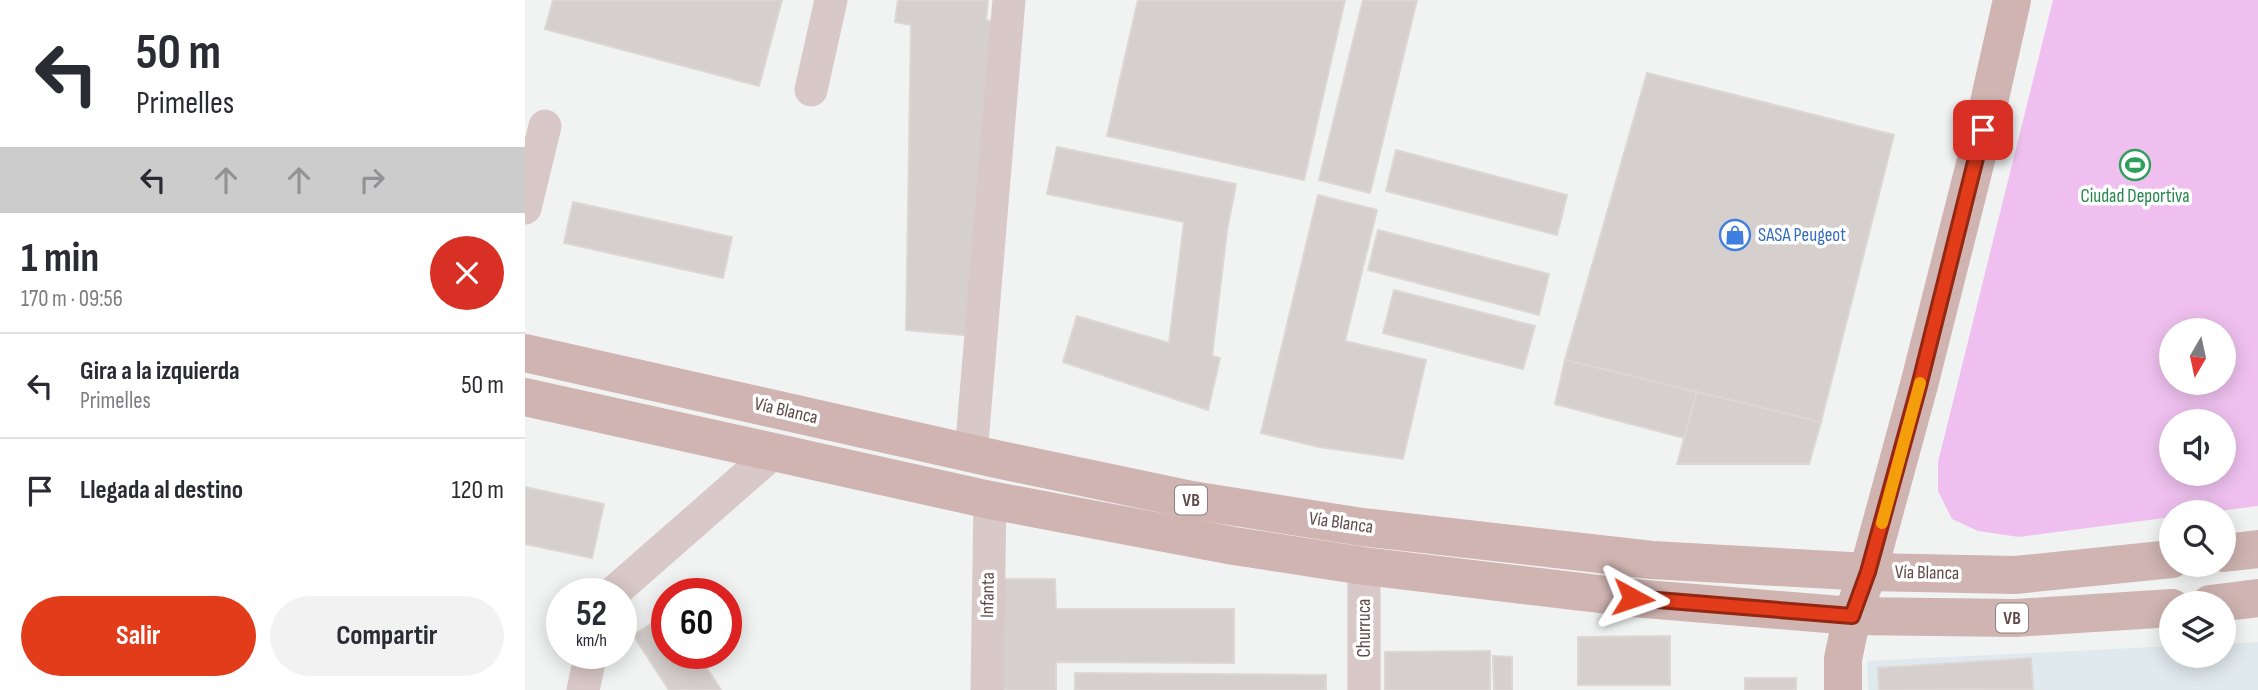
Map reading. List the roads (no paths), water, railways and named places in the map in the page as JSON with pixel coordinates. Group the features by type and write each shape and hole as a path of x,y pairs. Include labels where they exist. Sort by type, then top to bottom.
{"main road":[{"path":"1843,690 1843,659 1852,616 1868,572 1919,386 1977,156 2012,0"},
{"name":"Vía Blanca","path":"525,353 971,454 1192,500 1362,527 1652,560 1868,572 2015,575 2159,560"},
{"name":"Vía Blanca","path":"525,397 990,500 1364,566 1633,598 1852,616 2015,618 2159,608"},
{"path":"2236,552 2258,550"},
{"path":"2236,601 2258,598"}],"street":[{"path":"811,90 831,0"},
{"path":"971,454 1009,0"},
{"path":"525,208 545,126"},
{"path":"630,578 774,452"},
{"name":"Infanta","path":"986,690 990,500"},
{"name":"Churruca","path":"1364,566 1364,690"},
{"path":"583,690 588,669"}],"place":[{"name":"Ciudad Deportiva","path":"2135,165"},
{"name":"SASA Peugeot","path":"1735,235"}]}
